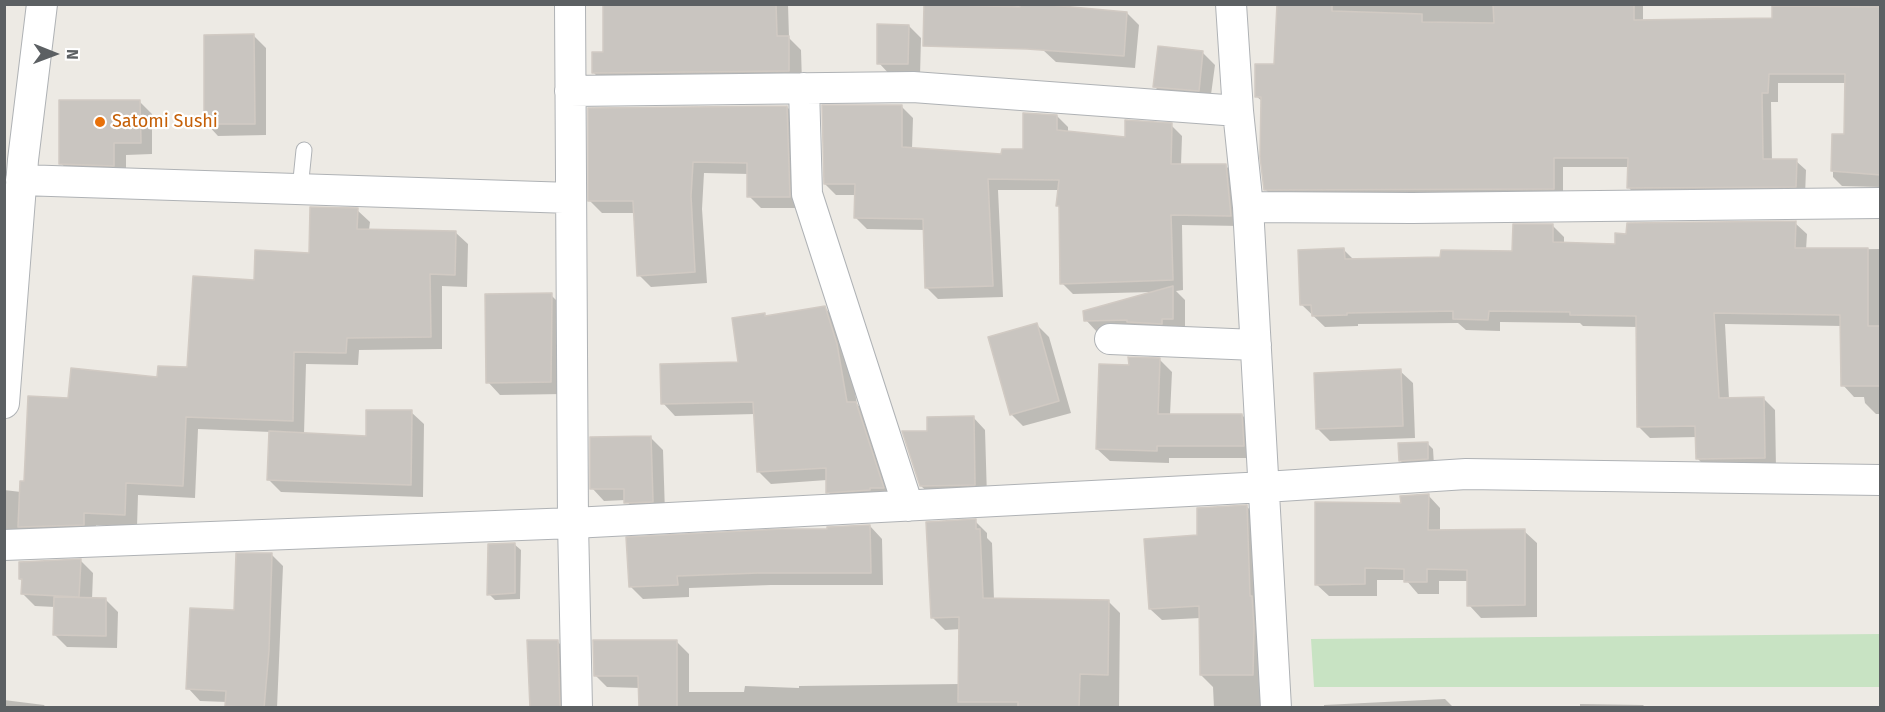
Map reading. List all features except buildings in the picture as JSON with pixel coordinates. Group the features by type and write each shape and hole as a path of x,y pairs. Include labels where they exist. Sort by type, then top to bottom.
{"street":[{"path":"4,403 16,166 42,4"},
{"path":"570,4 573,523 577,708"},
{"path":"1231,4 1238,111 1248,207 1276,708"},
{"path":"570,91 914,87 1238,111"},
{"path":"804,88 807,194 908,506"},
{"path":"16,166 300,189 571,198"},
{"path":"1248,207 1412,208 1881,203"},
{"path":"1110,339 1256,345"},
{"path":"4,544 573,523 1264,487 1466,474 1881,480"}],"lane":[{"path":"300,189 304,150"}],"green space":[{"path":"1880,634 1880,687 1314,687 1311,639"}],"place":[{"name":"Satomi Sushi","path":"100,122"}]}
